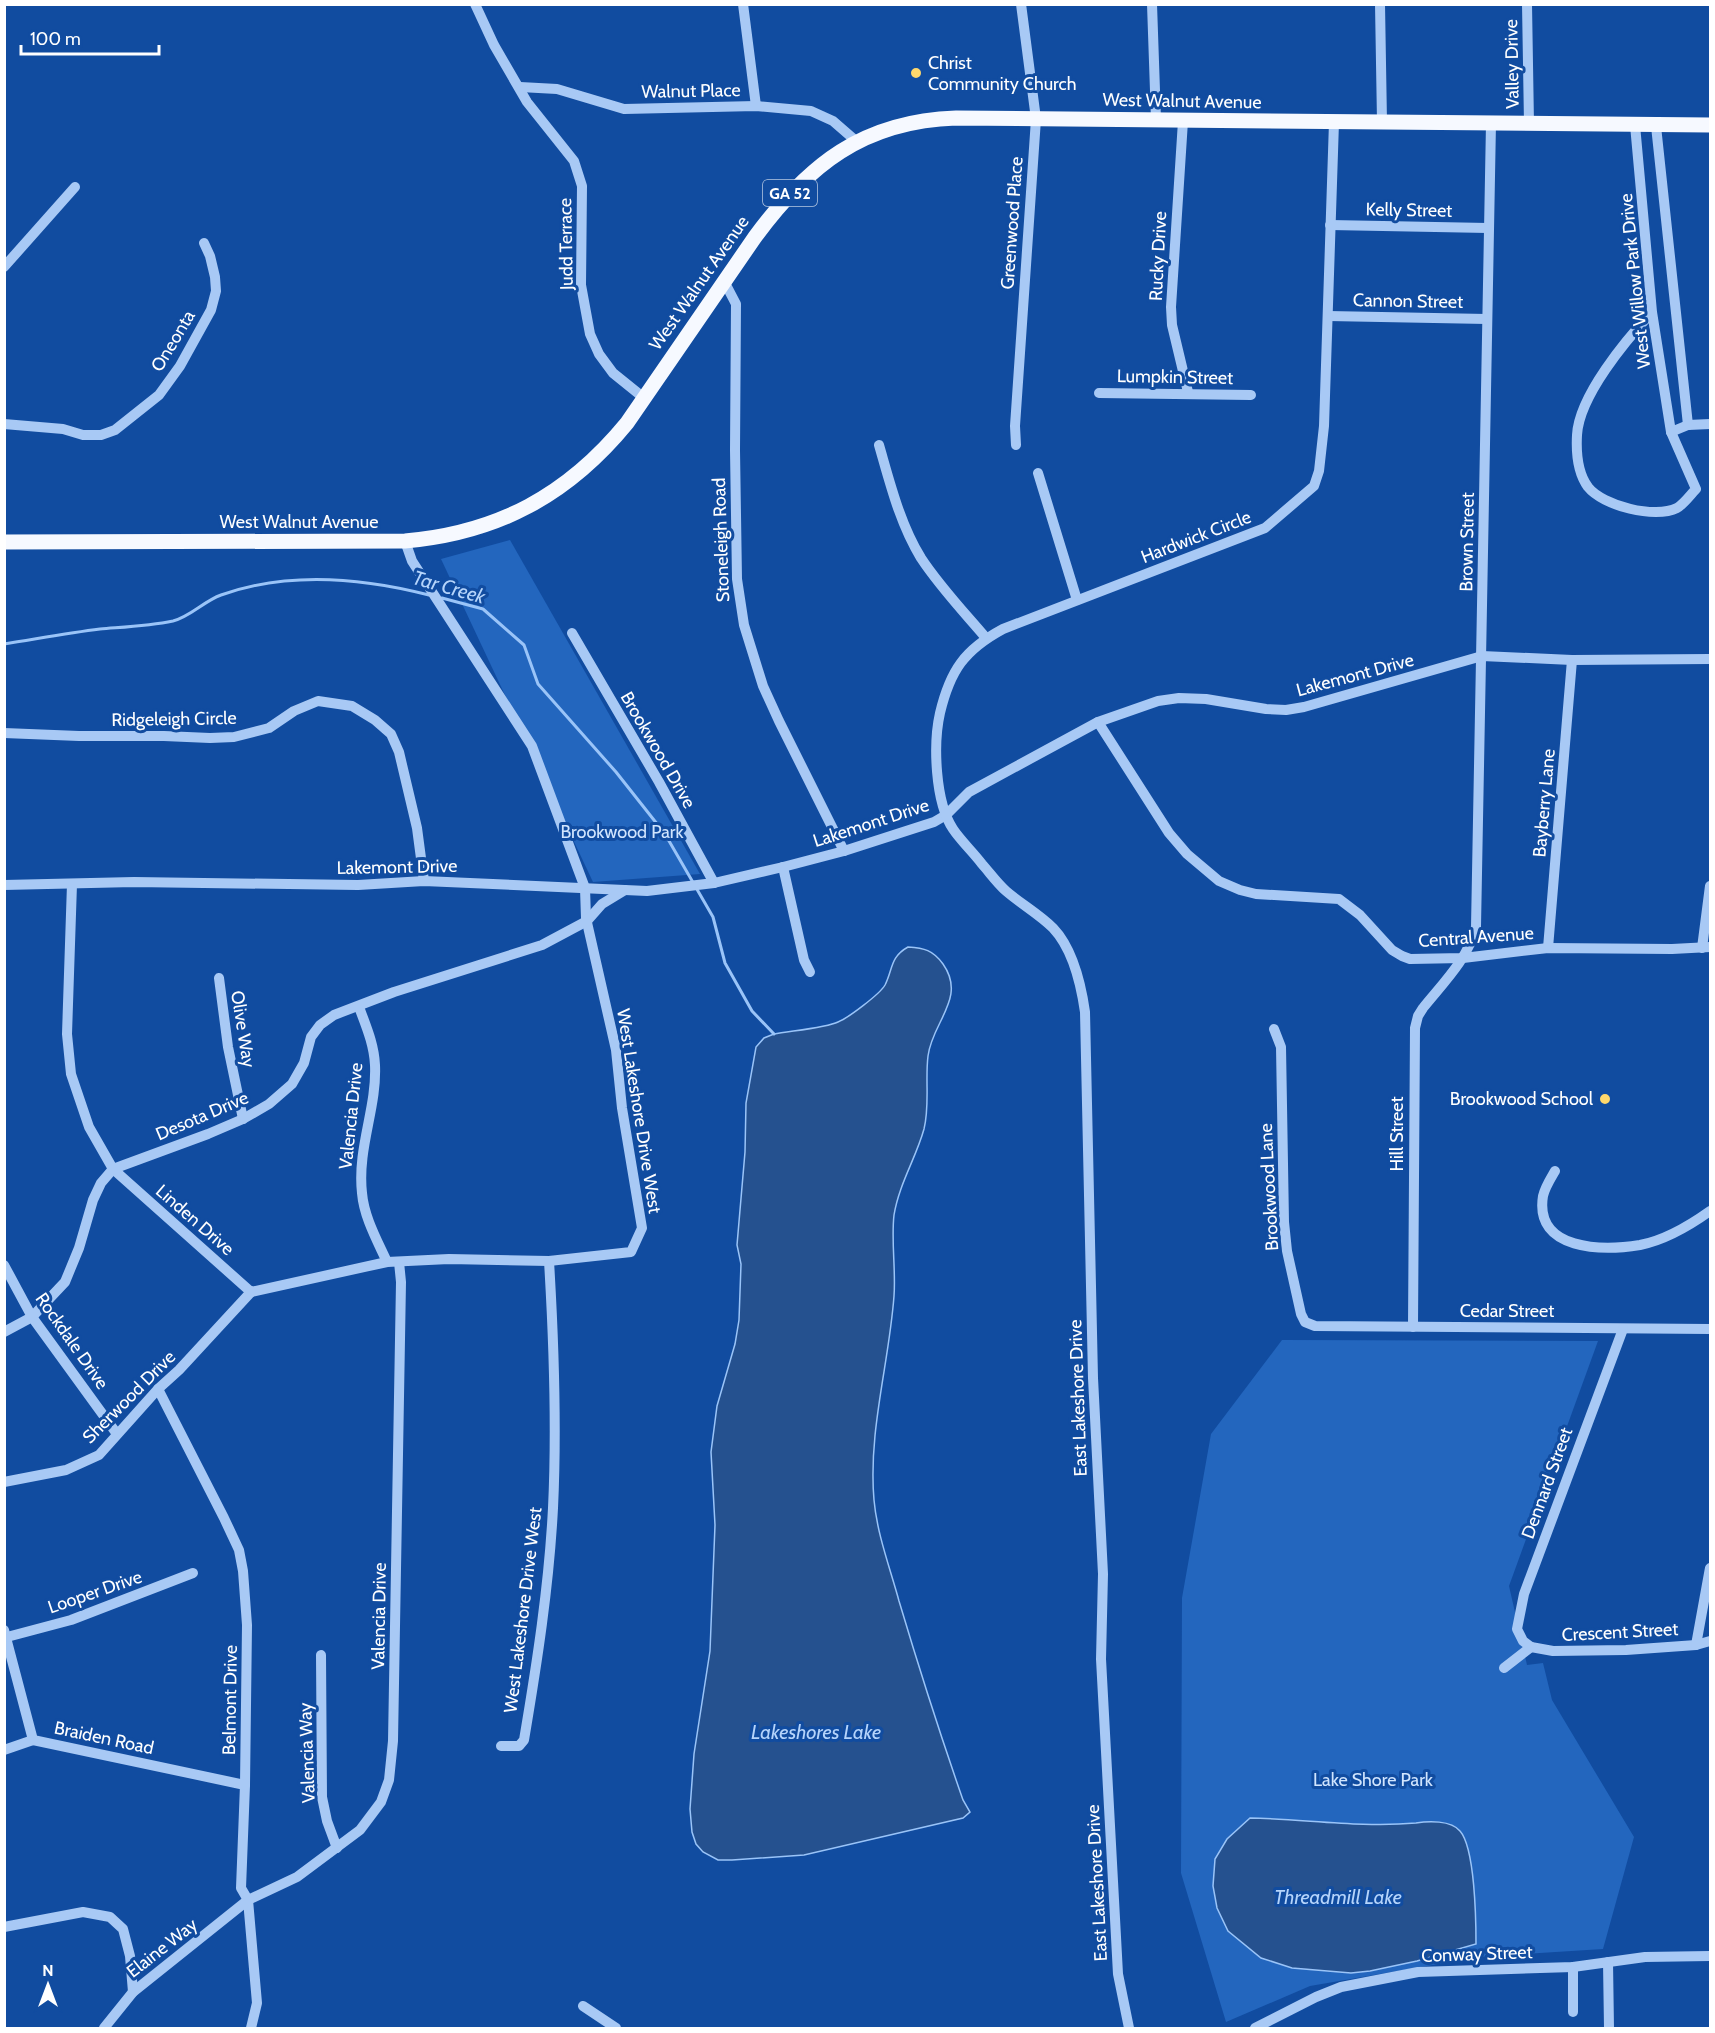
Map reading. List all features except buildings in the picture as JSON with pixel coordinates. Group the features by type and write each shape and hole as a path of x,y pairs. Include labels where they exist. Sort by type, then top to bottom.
{"main road":[{"name":"West Walnut Avenue","path":"4,542 405,541 450,536 474,530 516,514 578,475 608,446 775,209 792,190 812,172 856,141 905,123 932,119 1036,119 1710,125"}],"street":[{"name":"Judd Terrace","path":"475,4 494,45 527,102 574,161 582,186 581,285 590,334 613,373 644,398"},
{"path":"743,4 756,106"},
{"name":"Greenwood Place","path":"1016,445 1015,426 1036,119 1021,4"},
{"path":"1152,4 1156,120"},
{"path":"1380,4 1382,122"},
{"name":"Valley Drive","path":"1527,4 1529,124"},
{"name":"Walnut Place","path":"520,87 557,89 624,109 756,106 811,111 823,115 856,141"},
{"name":"Rucky Drive","path":"1183,121 1171,306 1172,325 1188,392"},
{"name":"Hardwick Circle","path":"946,815 941,800 938,770 938,722 949,683 958,664 973,647 1003,629 1265,528 1314,486 1319,471 1324,426 1334,122"},
{"name":"Brown Street","path":"1463,958 1472,942 1476,927 1491,123"},
{"name":"West Willow Park Drive","path":"1635,125 1652,312 1671,432 1696,489 1678,508 1655,513 1638,512 1604,499 1589,488 1578,467 1577,433 1585,402 1632,334 1652,312"},
{"path":"1656,126 1688,425"},
{"path":"4,267 75,187"},
{"name":"Kelly Street","path":"1330,225 1488,228"},
{"name":"Oneonta","path":"4,424 63,429 83,435 100,435 115,430 159,395 180,366 211,310 216,291 215,277 204,243"},
{"name":"Stoneleigh Road","path":"724,281 736,304 736,579 744,625 775,713 844,850"},
{"name":"Cannon Street","path":"1328,316 1487,319"},
{"name":"Lumpkin Street","path":"1099,393 1188,392 1251,395"},
{"path":"1671,432 1688,425 1710,424"},
{"path":"879,445 898,506 910,538 921,558 986,638"},
{"path":"1038,473 1077,600"},
{"name":"West Lakeshore Drive West","path":"405,541 412,561 532,746 585,888 587,921 616,1050 622,1108 642,1228 631,1252 549,1261 555,1351 555,1433 553,1509 546,1586 524,1740 519,1746 501,1746"},
{"name":"Brookwood Drive","path":"572,633 659,782 714,883"},
{"name":"Lakemont Drive","path":"4,885 134,882 358,885 424,881 647,891 714,883 783,867 934,822 946,815 969,792 1098,722 1158,701 1179,698 1286,710 1304,707 1482,656 1572,660 1710,658"},
{"name":"Bayberry Lane","path":"1548,948 1572,660"},
{"name":"Ridgeleigh Circle","path":"4,733 234,737 269,728 294,711 318,701 352,706 375,720 391,734 399,752 417,828 424,881"},
{"name":"Central Avenue","path":"1098,722 1169,833 1187,854 1219,881 1256,894 1339,899 1360,915 1392,950 1410,959 1463,958 1548,948 1706,947"},
{"name":"East Lakeshore Drive","path":"946,815 953,830 1005,890 1054,929 1077,971 1082,992 1093,1378 1103,1574 1101,1659 1118,1974 1129,2028"},
{"path":"783,867 804,960 810,972"},
{"name":"Linden Drive","path":"72,884 67,1034 71,1074 89,1127 113,1169 251,1292"},
{"path":"1706,947 1710,886"},
{"name":"Desota Drive","path":"113,1169 243,1119 269,1104 292,1084 304,1063 311,1037 320,1025 334,1015 394,992 542,945 587,921 602,904 624,890"},
{"name":"Hill Street","path":"1413,1328 1415,1028 1423,1008 1463,958"},
{"name":"Olive Way","path":"219,978 228,1047 243,1119"},
{"name":"Valencia Drive","path":"359,1007 371,1037 375,1064 373,1096 361,1156 362,1194 372,1231 387,1262"},
{"name":"Brookwood Lane","path":"1274,1029 1281,1047 1284,1222 1289,1261 1301,1314 1305,1322"},
{"path":"4,1332 32,1317 65,1282 79,1248 93,1200 101,1183 113,1169"},
{"path":"1555,1171 1543,1194 1542,1215 1553,1232 1569,1244 1588,1248 1640,1245 1687,1228 1710,1211"},
{"path":"251,1292 387,1262 448,1259 549,1261"},
{"name":"Valencia Drive","path":"248,1900 297,1877 360,1830 381,1802 389,1780 392,1751 397,1560 401,1282 399,1262"},
{"name":"Rockdale Drive","path":"4,1264 32,1317 117,1434"},
{"name":"Sherwood Drive","path":"4,1482 66,1470 99,1455 158,1389 179,1370 251,1292"},
{"name":"Cedar Street","path":"1305,1322 1315,1326 1413,1328 1710,1329"},
{"name":"Dennard Street","path":"1532,1647 1523,1641 1516,1629 1524,1594 1623,1329"},
{"name":"Belmont Drive","path":"158,1389 239,1550 247,1625 241,1888 248,1900 257,2003 251,2028"},
{"path":"1696,1645 1710,1568"},
{"name":"Looper Drive","path":"6,1633 71,1620 193,1574"},
{"name":"Braiden Road","path":"6,1633 33,1740 245,1785"},
{"name":"Crescent Street","path":"1532,1647 1552,1651 1615,1650 1696,1645 1710,1641"},
{"path":"1504,1668 1532,1647"},
{"name":"Valencia Way","path":"321,1655 322,1797 327,1821 337,1848"},
{"path":"4,1750 33,1740"},
{"name":"Elaine Way","path":"104,2028 133,1992 248,1900"},
{"path":"4,1927 83,1912 110,1917 123,1929 130,1956 133,1992"},
{"name":"Conway Street","path":"1255,2028 1341,1987 1418,1972 1573,1967 1645,1957 1710,1956"},
{"path":"1608,1962 1609,2028"},
{"path":"1573,1967 1573,2012"},
{"path":"583,2006 616,2028"}],"green space":[{"name":"Brookwood Park","path":"510,540 700,874 593,882 441,559"},
{"name":"Lake Shore Park","path":"1282,1340 1598,1341 1509,1586 1527,1665 1543,1663 1552,1700 1634,1837 1603,1949 1479,1957 1310,1986 1226,2022 1181,1873 1182,1598 1211,1434"}],"water":[{"name":"Lakeshores Lake","path":"908,947 923,949 936,956 949,976 951,988 950,999 935,1032 928,1056 927,1111 924,1129 894,1215 894,1296 876,1423 874,1500 881,1538 914,1651 963,1800 970,1812 963,1818 804,1855 718,1860 703,1852 696,1844 692,1832 690,1809 694,1754 710,1651 715,1525 711,1452 717,1406 735,1344 739,1320 741,1264 737,1245 745,1152 746,1103 756,1047 764,1038 774,1034 825,1026 849,1016 882,989 895,959"},
{"name":"Threadmill Lake","path":"1250,1818 1354,1824 1433,1822 1456,1827 1465,1840 1472,1868 1476,1944 1417,1961 1351,1973 1292,1968 1261,1958 1228,1931 1217,1908 1213,1886 1215,1859 1227,1839"}],"waterway":[{"name":"Tar Creek","path":"4,644 100,629 173,621 221,595 272,582 352,581 429,595"},
{"name":"Tar Creek","path":"442,598 483,609 524,645 538,684 616,772 665,834 713,917 725,963 752,1011 774,1034"}],"place":[{"name":"Christ Community Church","path":"916,73"},
{"name":"Brookwood School","path":"1605,1099"}]}
